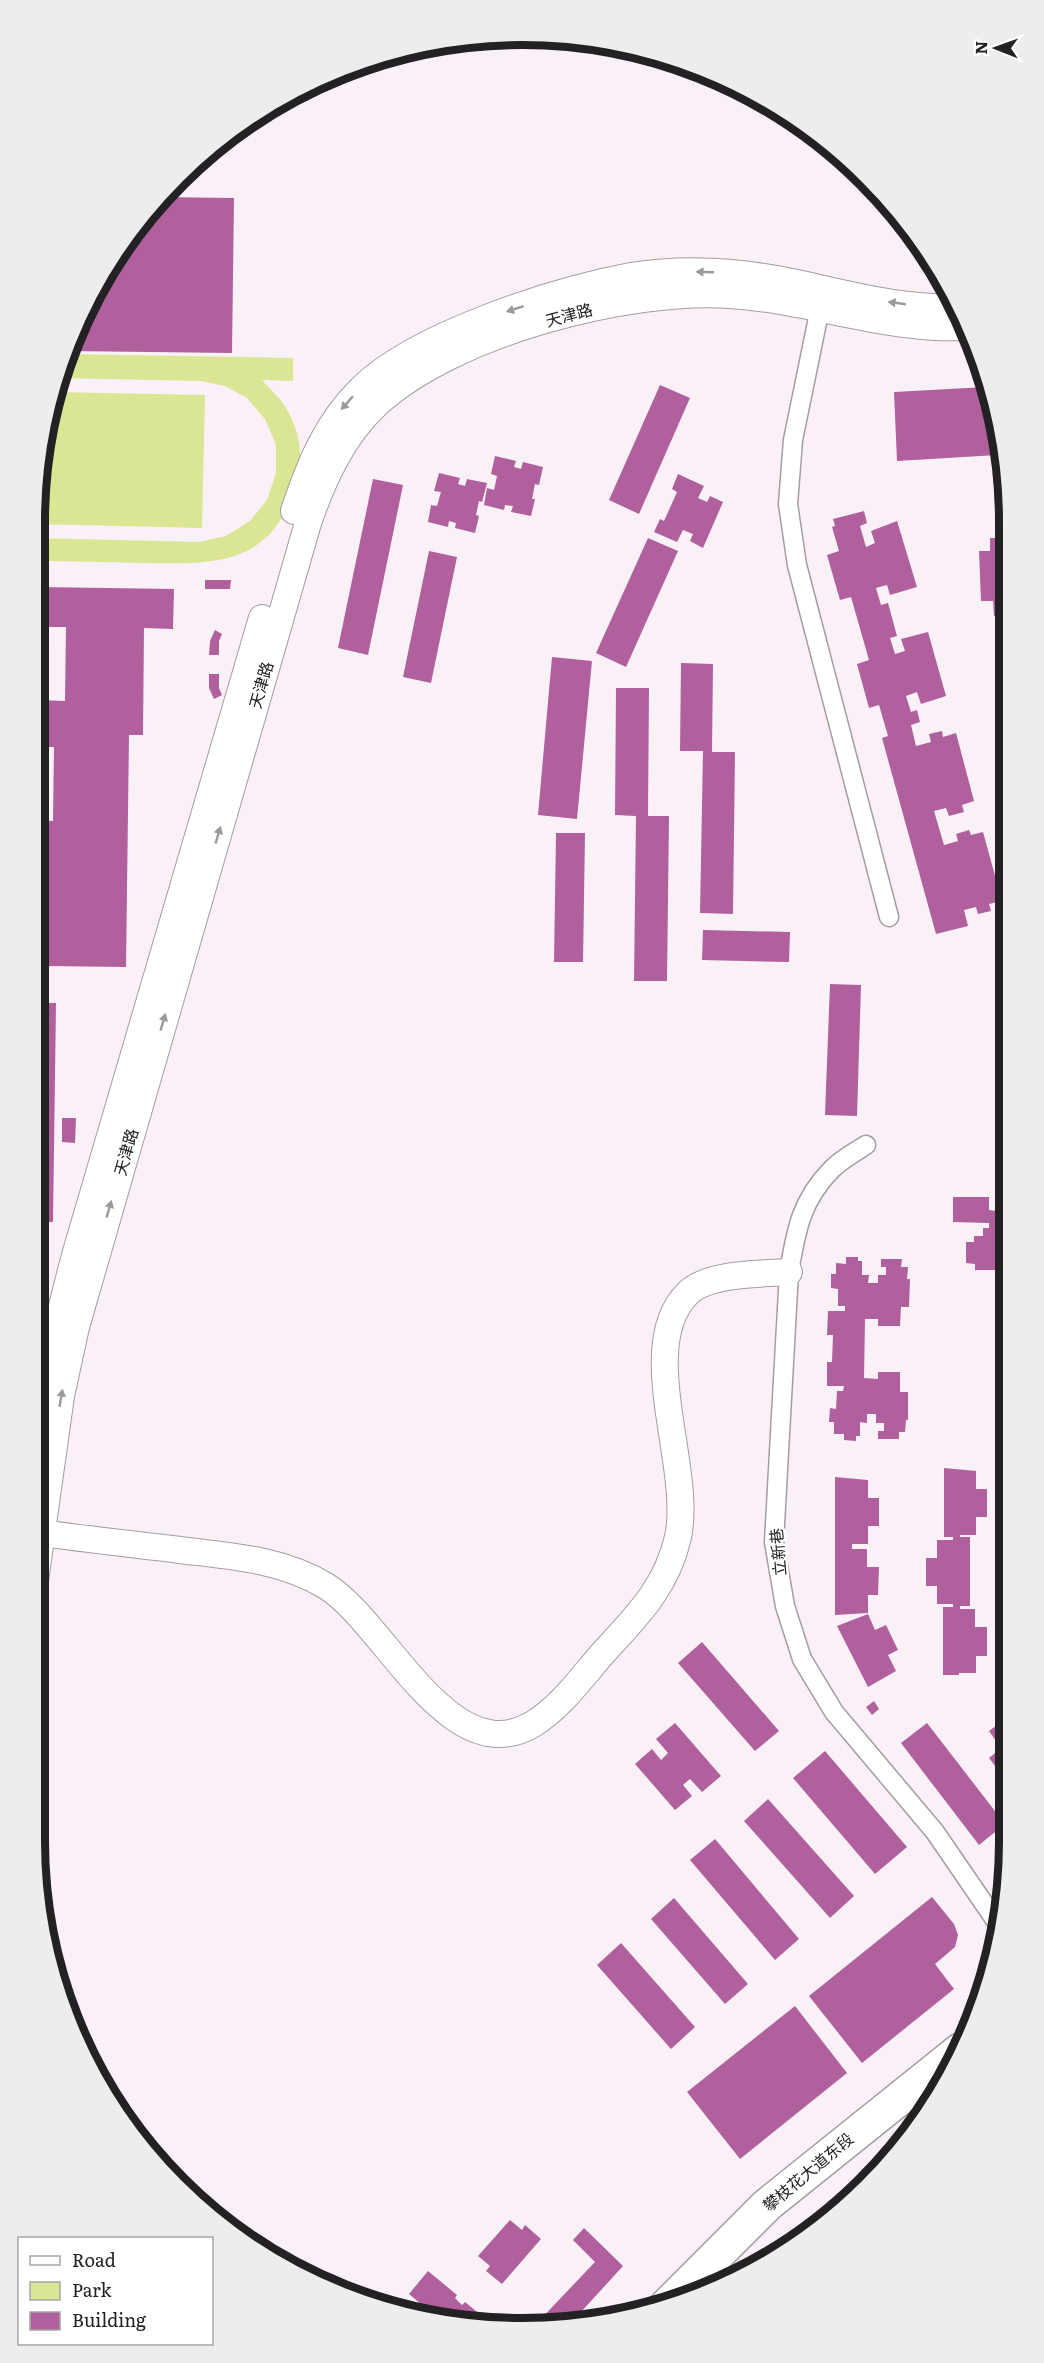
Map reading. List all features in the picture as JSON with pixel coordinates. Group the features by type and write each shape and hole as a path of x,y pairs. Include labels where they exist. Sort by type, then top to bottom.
{"highway":[{"name":"攀枝花大道东段","path":"681,2291 767,2205 944,2063"},
{"name":"攀枝花大道东段","path":"730,2271 780,2221 915,2112"}],"main road":[{"path":"45,1379 76,1252 285,539 315,454 328,428 344,407 363,387 386,369 448,334 549,298 632,276 664,272 730,273 764,277 893,303 948,307"},
{"name":"天津路","path":"45,1491 61,1396 95,1258 308,523 320,489 346,440 377,404 424,369 456,353 555,317 635,300 693,294 759,297 904,325 958,327"},
{"path":"45,1534 241,1557 284,1567 327,1586 365,1619 435,1703 459,1722 482,1732 508,1733 532,1725 557,1705 647,1605 666,1573 678,1536 681,1498 665,1370 664,1341 672,1312 690,1290 722,1277 789,1272"}],"street":[{"path":"820,308 793,440 788,504 797,565 889,917"},
{"name":"立新巷","path":"866,1144 832,1168 808,1197 797,1227 789,1272 774,1542 784,1606 802,1659 834,1712 935,1832 993,1916"}],"green space":[{"path":"75,354 293,358 293,381 262,380 286,408 295,426 300,447 299,478 296,487 284,514 270,533 254,547 235,556 214,561 191,563 45,561 45,538 199,542 226,536 250,521 267,500 276,473 276,445 265,419 247,398 225,386 201,381 67,378"},
{"path":"63,392 205,395 202,528 45,524 49,460"}],"building":[{"path":"173,197 234,198 232,353 77,351 94,311 125,257"},
{"path":"660,385 690,398 639,514 609,500"},
{"path":"980,387 994,455 897,461 894,392"},
{"path":"495,456 516,461 514,467 521,469 523,462 543,467 539,485 535,484 532,499 535,499 531,516 511,512 513,506 505,505 504,510 484,505 487,488 494,490 497,476 491,474"},
{"path":"439,473 460,478 458,484 465,486 467,479 487,483 482,502 479,501 476,515 479,516 475,533 455,528 456,523 449,521 448,527 428,522 431,505 437,506 441,492 434,491"},
{"path":"678,474 704,486 698,498 707,502 710,496 723,502 703,548 690,541 693,534 683,530 677,542 654,532 660,519 664,521 677,492 672,489"},
{"path":"373,479 403,485 368,655 338,648"},
{"path":"864,511 867,523 860,526 866,547 875,543 871,531 897,521 917,587 890,595 887,585 876,588 881,605 888,603 897,636 890,638 895,654 905,651 901,639 928,632 946,696 921,704 917,692 906,696 911,712 917,710 920,722 911,725 916,746 931,742 929,734 942,731 943,737 956,733 974,801 962,805 964,812 949,816 946,808 934,811 944,845 958,841 956,834 969,830 971,835 983,832 999,890 999,902 989,904 991,911 978,914 976,907 964,910 968,926 936,934 882,738 888,736 879,705 869,708 857,664 869,660 851,597 840,600 827,555 839,551 832,527 835,526 833,519"},
{"path":"648,538 678,551 626,667 596,653"},
{"path":"990,538 999,538 999,616 994,616 993,601 981,601 979,551 990,551"},
{"path":"429,551 457,557 431,683 403,677"},
{"path":"205,580 231,580 230,589 205,589"},
{"path":"45,587 174,589 173,629 144,628 143,735 129,735 126,967 45,966 45,821 53,821 54,747 45,747 45,700 65,701 66,627 45,627"},
{"path":"215,630 222,634 219,641 219,655 209,655 210,641"},
{"path":"552,657 592,661 577,819 538,815"},
{"path":"681,663 713,664 712,752 735,752 733,914 700,913 703,751 680,751"},
{"path":"209,674 219,674 219,688 222,695 214,699 209,688"},
{"path":"616,688 649,688 648,816 669,816 667,981 634,981 636,816 615,815"},
{"path":"556,833 585,833 583,962 554,962"},
{"path":"703,930 790,932 789,962 702,960"},
{"path":"830,984 861,985 857,1116 825,1115"},
{"path":"45,1003 56,1003 53,1222 45,1222"},
{"path":"62,1118 76,1118 75,1143 62,1142"},
{"path":"953,1197 989,1197 989,1210 997,1211 997,1205 999,1205 999,1270 975,1270 975,1264 966,1263 966,1242 974,1242 974,1236 983,1236 983,1228 989,1228 989,1223 953,1222"},
{"path":"846,1257 858,1257 858,1261 862,1261 862,1275 869,1275 868,1283 878,1283 878,1275 886,1275 886,1267 881,1267 881,1259 902,1259 901,1267 908,1267 909,1307 901,1307 900,1326 878,1326 878,1319 865,1319 864,1378 878,1379 878,1372 900,1372 900,1392 908,1392 908,1420 906,1420 905,1432 899,1432 899,1439 878,1439 878,1431 884,1431 884,1423 876,1423 876,1414 867,1414 867,1423 860,1422 860,1436 856,1436 856,1441 844,1440 844,1434 834,1434 834,1422 829,1422 830,1408 836,1409 837,1391 843,1391 844,1386 827,1386 827,1362 832,1362 833,1335 827,1335 828,1311 845,1311 845,1306 838,1306 838,1289 831,1288 831,1274 836,1274 836,1263 846,1264"},
{"path":"944,1468 976,1471 976,1489 987,1489 987,1517 976,1517 976,1535 960,1535 960,1537 970,1537 970,1606 960,1606 960,1609 975,1609 975,1627 987,1627 987,1656 976,1656 976,1673 959,1673 959,1675 943,1675 943,1607 953,1607 953,1604 937,1604 937,1586 926,1586 926,1558 937,1558 937,1540 953,1540 953,1537 944,1537"},
{"path":"835,1477 868,1480 868,1498 879,1498 879,1526 868,1526 868,1544 852,1544 852,1549 867,1549 867,1567 879,1567 878,1595 868,1595 868,1613 835,1615"},
{"path":"868,1614 875,1630 886,1625 898,1650 888,1655 896,1671 868,1687 837,1626"},
{"path":"702,1642 779,1731 755,1751 678,1663"},
{"path":"874,1701 879,1709 872,1715 866,1707"},
{"path":"675,1723 721,1776 702,1792 690,1779 683,1785 692,1796 675,1810 635,1764 652,1749 661,1760 668,1753 656,1739"},
{"path":"927,1723 999,1816 999,1829 979,1845 901,1743"},
{"path":"999,1724 999,1745 989,1731"},
{"path":"999,1750 999,1771 989,1758"},
{"path":"825,1751 907,1847 875,1874 793,1778"},
{"path":"768,1799 854,1896 830,1918 744,1821"},
{"path":"715,1839 799,1939 775,1960 690,1860"},
{"path":"932,1897 954,1924 958,1935 955,1947 935,1964 954,1989 862,2063 809,1996"},
{"path":"674,1898 748,1984 725,2004 651,1919"},
{"path":"621,1943 695,2027 671,2049 597,1965"},
{"path":"795,2006 847,2073 740,2159 687,2092"},
{"path":"510,2220 522,2230 525,2225 541,2239 502,2284 486,2271 490,2266 478,2256"},
{"path":"584,2228 623,2266 579,2315 542,2317 595,2262 573,2240"},
{"path":"428,2271 457,2295 455,2298 462,2305 465,2302 482,2316 426,2308 409,2294"}]}
